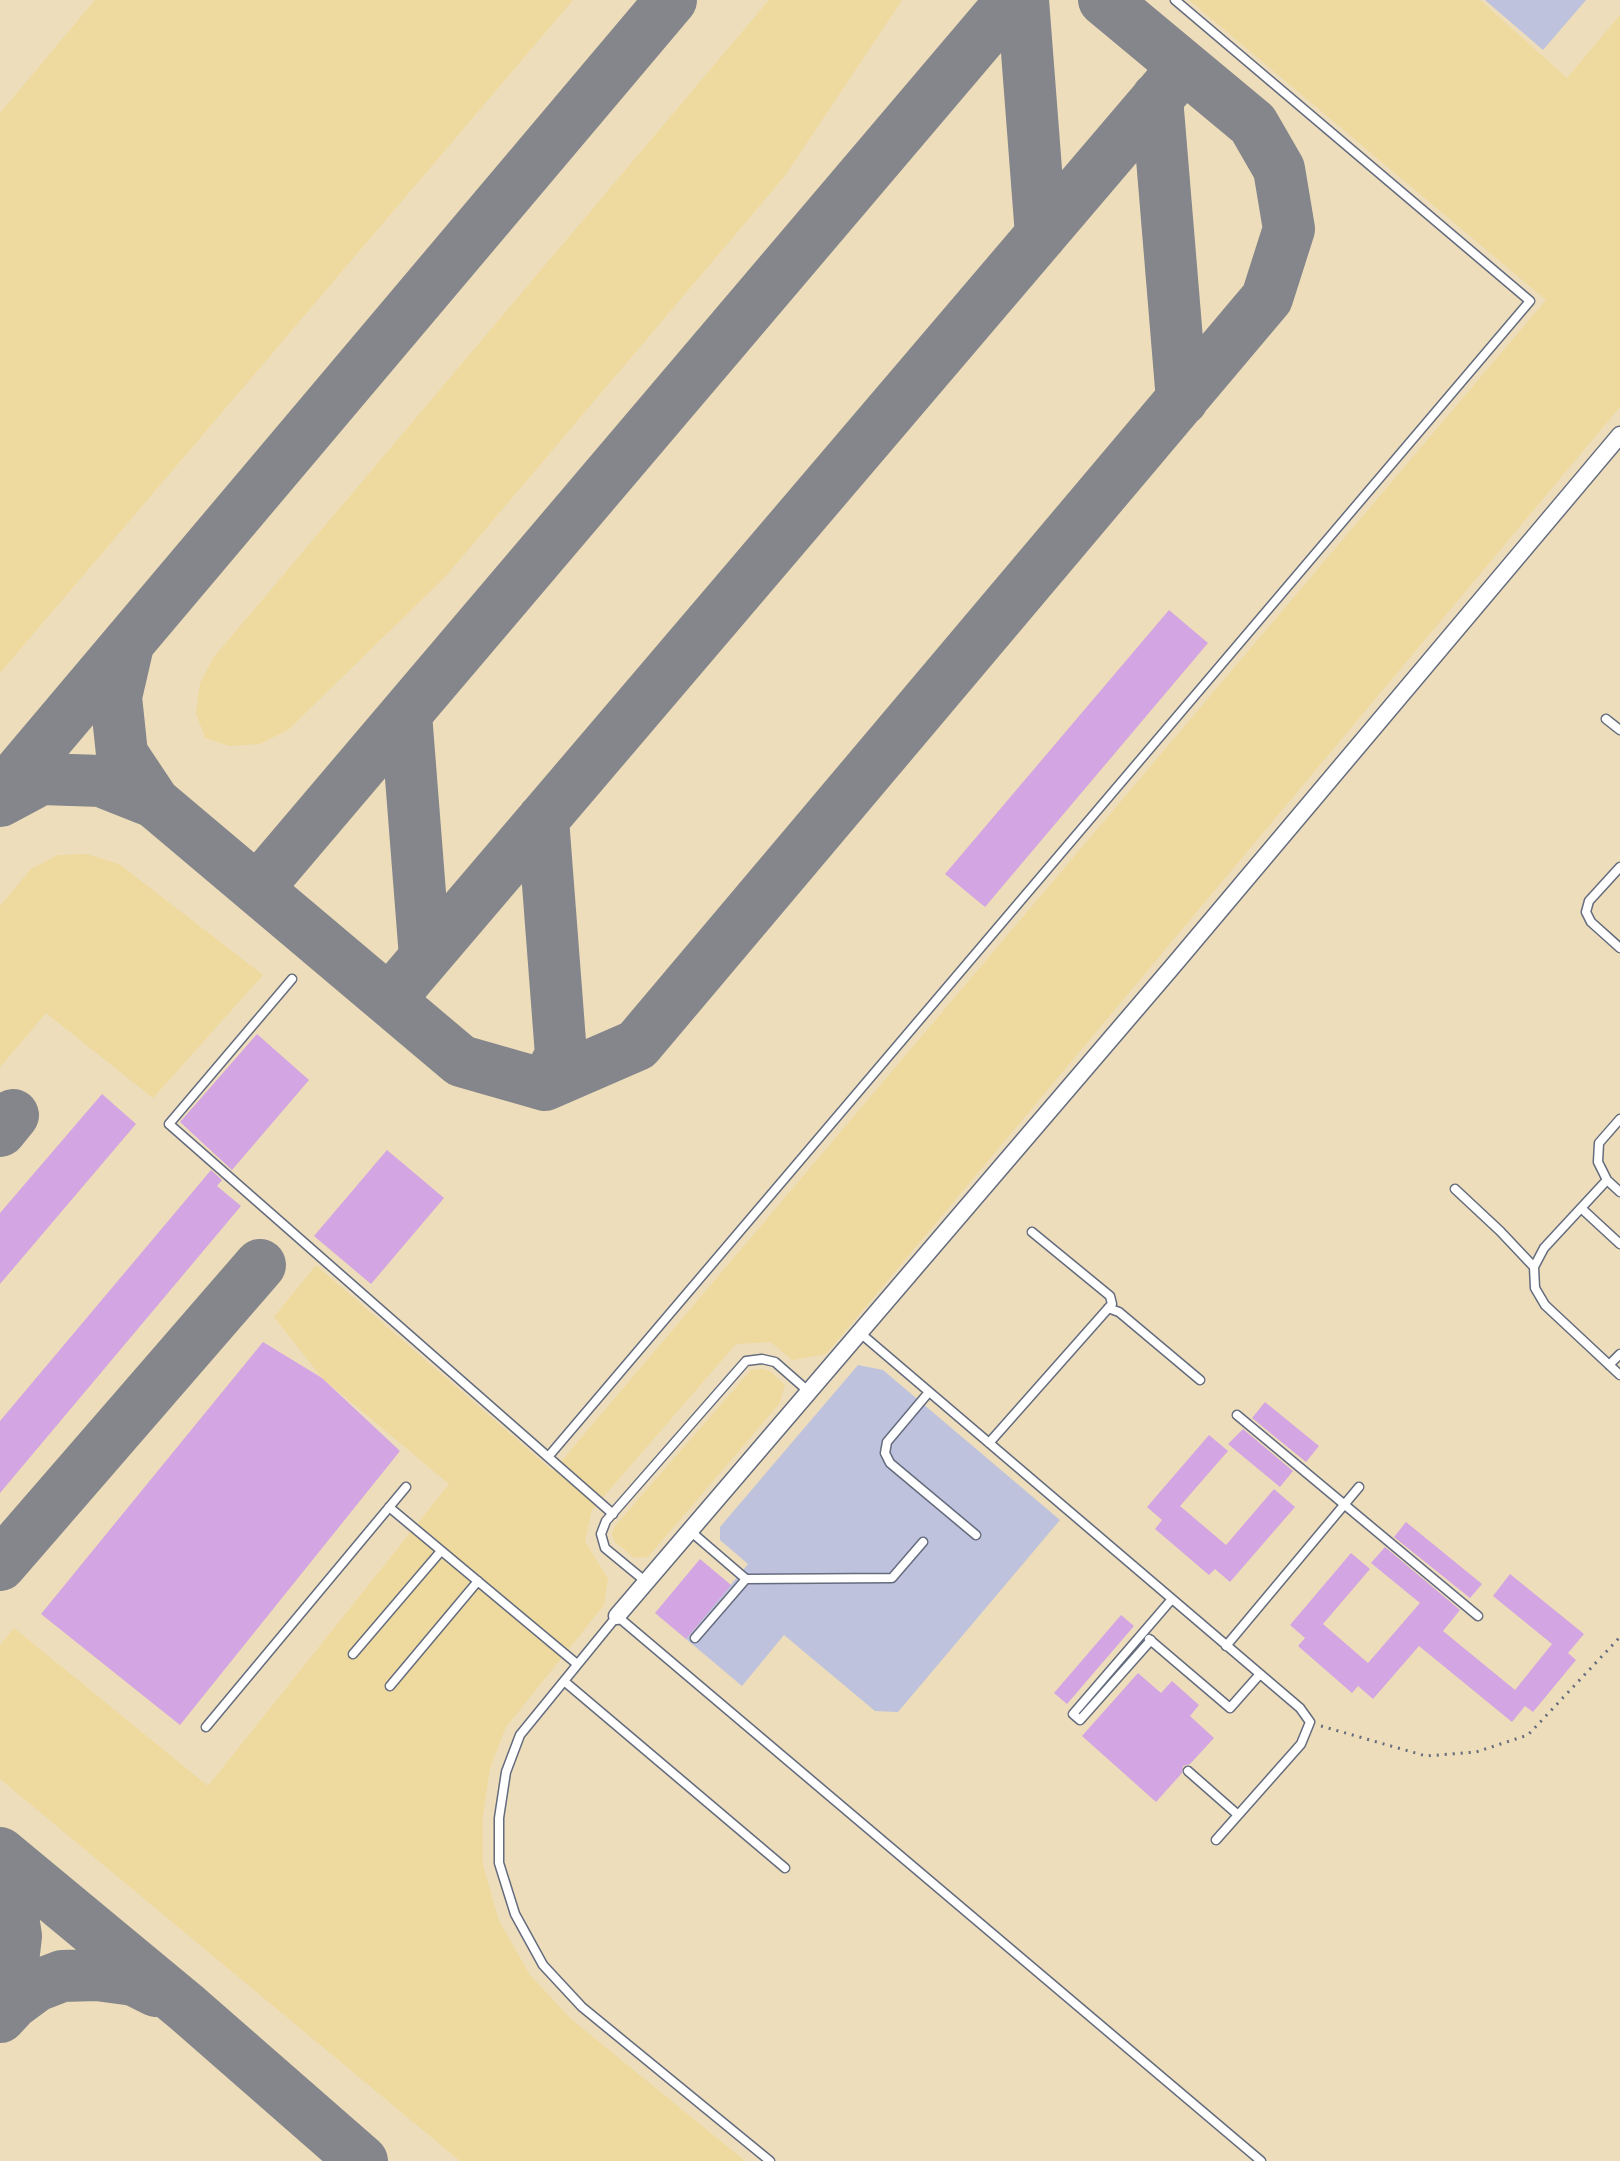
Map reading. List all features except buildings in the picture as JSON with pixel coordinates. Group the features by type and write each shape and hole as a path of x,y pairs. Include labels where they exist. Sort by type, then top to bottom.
{"street":[{"path":"617,1616 1173,966 1620,435"}],"lane":[{"path":"548,1457 1530,301 1175,0"},
{"path":"1606,719 1620,730"},
{"path":"1620,867 1589,901 1586,912 1591,922 1620,948"},
{"path":"292,979 169,1124 613,1514"},
{"path":"1620,1119 1599,1143 1598,1162 1607,1180 1620,1192"},
{"path":"1607,1180 1544,1248 1534,1267 1535,1288 1545,1305 1620,1375"},
{"path":"1455,1189 1534,1267"},
{"path":"1581,1208 1620,1244"},
{"path":"989,1443 1112,1304 1110,1296 1032,1232"},
{"path":"1108,1308 1119,1312 1200,1380"},
{"path":"859,1332 1300,1708 1310,1722 1301,1744 1216,1840"},
{"path":"1609,1365 1620,1354"},
{"path":"645,1581 605,1548 601,1534 613,1514 746,1361 762,1359 775,1362 808,1391"},
{"path":"929,1392 887,1442 885,1453 890,1463 976,1535"},
{"path":"1237,1415 1478,1616"},
{"path":"206,1727 406,1487"},
{"path":"1226,1646 1359,1487"},
{"path":"389,1507 577,1664"},
{"path":"689,1530 746,1579 892,1578 923,1542"},
{"path":"353,1654 441,1551"},
{"path":"695,1638 746,1579"},
{"path":"390,1686 478,1581"},
{"path":"1151,1640 1080,1720 1073,1714 1172,1599"},
{"path":"770,2161 582,2007 543,1965 515,1914 499,1863 499,1818 506,1772 520,1735 617,1616 1261,2161"},
{"path":"1142,1634 1230,1708 1260,1674"},
{"path":"564,1681 785,1868"},
{"path":"1188,1771 1237,1814"}],"path":[{"path":"1310,1722 1426,1756 1476,1752 1528,1735 1620,1637"}],"shaded area":[{"path":"1485,0 1586,0 1543,50"},
{"path":"858,1365 883,1370 1060,1520 898,1712 875,1711 784,1635 742,1686 686,1639 748,1564 720,1540 720,1527"}],"sand":[{"path":"95,0 573,0 0,673 0,113"},
{"path":"769,0 902,0 784,177 445,577 289,729 260,744 230,746 205,738 196,713 200,683 214,657"},
{"path":"1189,0 1480,0 1567,78 1620,15 1620,407 826,1354 792,1360 771,1342 736,1344 592,1510 585,1541 608,1579 604,1605 506,1727 490,1768 483,1816 483,1865 499,1921 530,1975 571,2019 745,2161 460,2161 0,1779 0,1645 14,1628 208,1786 449,1484 322,1378 274,1317 316,1265 553,1471 1546,300"},
{"path":"87,854 119,864 263,975 153,1098 46,1013 0,1067 0,906 31,869 58,855"},
{"path":"751,1370 770,1371 785,1385 779,1404 648,1557 634,1558 615,1542 612,1534 615,1526"}],"taxiway":[{"path":"0,795 671,0"},
{"path":"257,889 1012,0"},
{"path":"1023,0 1041,235"},
{"path":"154,802 461,1061 545,1085 637,1045 1267,298 1289,229 1279,169 1253,124 1104,0"},
{"path":"389,1000 1184,67"},
{"path":"1157,98 1182,400"},
{"path":"0,801 41,779 101,781 154,802 122,754 116,697 128,645"},
{"path":"406,714 425,957"},
{"path":"543,819 561,1055 545,1085"},
{"path":"0,1131 13,1115"},
{"path":"0,1565 260,1265"},
{"path":"0,1853 187,2008 362,2161"},
{"path":"0,1869 8,1885 16,1936 12,1970 0,2004"},
{"path":"0,2017 36,1986 62,1976 97,1975 134,1980 156,1991"}]}
